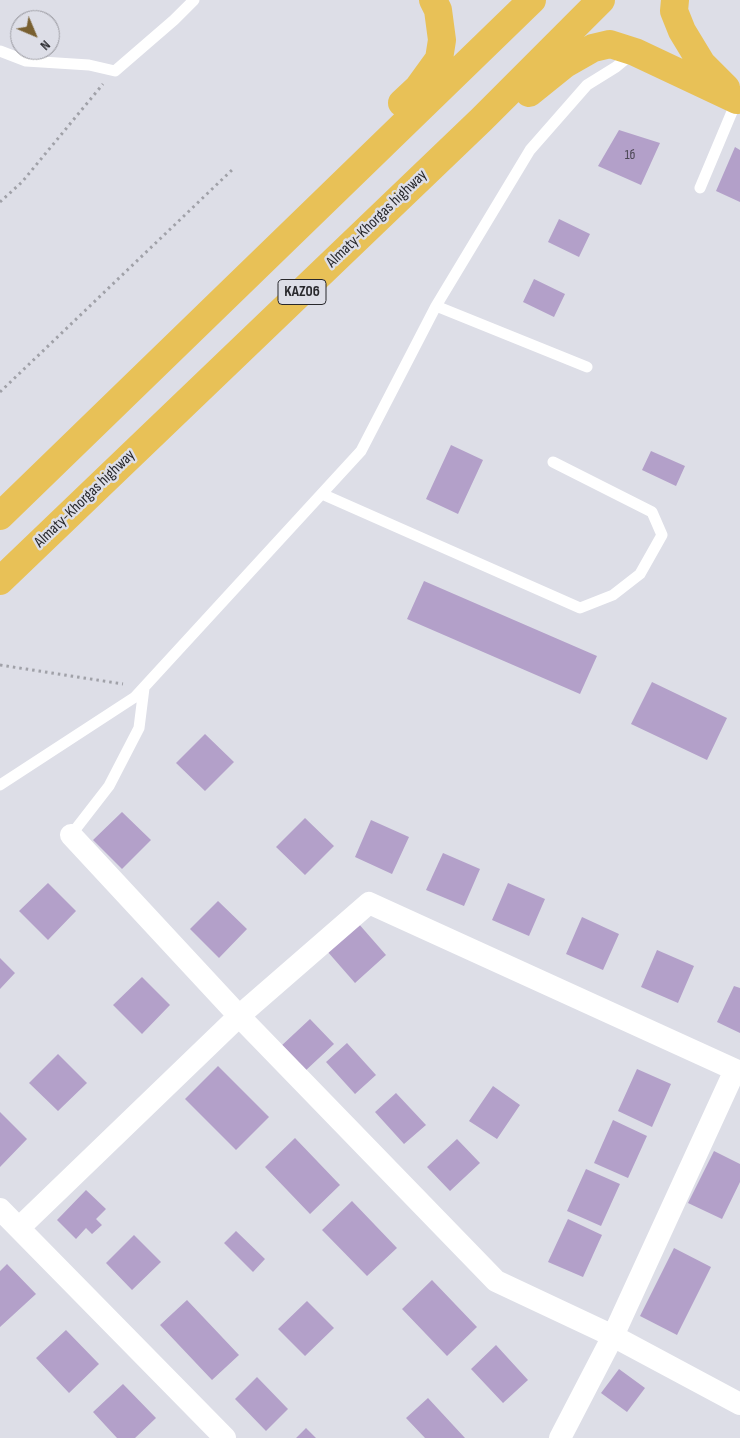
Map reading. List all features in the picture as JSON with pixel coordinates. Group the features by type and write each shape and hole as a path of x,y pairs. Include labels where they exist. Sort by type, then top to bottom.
{"highway":[{"path":"262,262 282,223 418,88 439,59 442,40 438,10 434,0"},
{"name":"KAZ06","path":"0,516 532,0"},
{"name":"Almaty-Khorgas highway","path":"0,581 482,119 601,0"},
{"path":"675,0 674,11 682,31 702,64 737,100"},
{"path":"482,119 518,102 565,64 593,48 610,44 635,52 737,100"}],"street":[{"path":"71,835 239,1016 496,1281 613,1336 740,1404"},
{"path":"19,1228 239,1016 369,903 737,1071 613,1336 560,1438"},
{"path":"0,1209 225,1438"}],"lane":[{"path":"0,51 26,61 89,65 115,71 174,20 194,0"},
{"path":"0,785 135,697 361,451 436,306 530,150 587,85 616,67 635,52"},
{"path":"700,188 737,100"},
{"path":"436,306 587,367"},
{"path":"322,494 580,608 613,595 640,574 662,535 652,512 553,462"},
{"path":"71,835 109,786 138,728 144,688"}],"path":[{"path":"0,202 22,182 115,71"},
{"path":"0,392 233,169"},
{"path":"0,665 144,688"}],"building":[{"path":"619,130 660,143 641,185 598,166"},
{"path":"735,147 740,150 740,202 716,191"},
{"path":"559,219 590,234 579,257 548,242"},
{"path":"534,279 565,294 554,317 523,302"},
{"path":"451,445 483,460 458,514 426,499"},
{"path":"651,451 685,466 676,486 642,470"},
{"path":"424,581 597,656 580,694 407,619"},
{"path":"652,682 727,718 707,760 631,724"},
{"path":"205,734 234,762 205,791 176,763"},
{"path":"122,812 151,840 122,869 93,840"},
{"path":"305,818 334,846 305,875 276,847"},
{"path":"371,820 409,837 392,874 355,857"},
{"path":"443,853 480,869 464,906 426,890"},
{"path":"48,883 76,911 48,940 19,911"},
{"path":"508,883 545,899 529,936 492,920"},
{"path":"218,901 247,929 219,958 190,929"},
{"path":"582,917 619,934 603,970 566,954"},
{"path":"358,923 386,955 355,983 327,951"},
{"path":"657,950 694,966 678,1003 641,987"},
{"path":"0,958 15,973 0,989"},
{"path":"142,977 170,1005 142,1034 113,1005"},
{"path":"734,986 740,988 740,1033 717,1022"},
{"path":"310,1019 334,1044 304,1072 280,1047"},
{"path":"347,1043 376,1075 355,1094 326,1062"},
{"path":"58,1054 87,1083 58,1111 29,1083"},
{"path":"218,1066 269,1117 236,1150 185,1099"},
{"path":"637,1069 671,1084 652,1127 618,1111"},
{"path":"493,1086 520,1105 497,1139 469,1121"},
{"path":"396,1093 426,1125 404,1144 375,1112"},
{"path":"0,1112 27,1139 0,1167"},
{"path":"613,1120 647,1136 628,1178 594,1163"},
{"path":"295,1138 340,1185 310,1214 265,1167"},
{"path":"457,1139 480,1163 450,1191 427,1167"},
{"path":"714,1151 740,1164 740,1182 722,1219 688,1203"},
{"path":"586,1169 620,1184 601,1226 567,1211"},
{"path":"86,1190 106,1209 96,1219 102,1225 92,1234 86,1228 76,1239 57,1220"},
{"path":"352,1201 397,1248 367,1276 322,1230"},
{"path":"568,1219 602,1235 583,1277 548,1262"},
{"path":"236,1231 265,1259 253,1272 224,1243"},
{"path":"134,1235 161,1262 132,1290 106,1263"},
{"path":"674,1248 711,1267 677,1335 640,1316"},
{"path":"7,1264 36,1294 0,1327 0,1271"},
{"path":"432,1280 477,1327 447,1356 402,1309"},
{"path":"187,1300 239,1355 212,1380 160,1325"},
{"path":"307,1301 334,1328 305,1356 278,1329"},
{"path":"66,1330 99,1364 69,1393 36,1358"},
{"path":"496,1345 528,1380 503,1403 471,1369"},
{"path":"619,1369 645,1388 627,1412 601,1393"},
{"path":"257,1377 288,1409 266,1431 235,1399"},
{"path":"123,1384 156,1418 135,1438 117,1438 93,1412"},
{"path":"428,1398 465,1438 425,1438 406,1418"},
{"path":"306,1428 316,1438 296,1438"}]}
